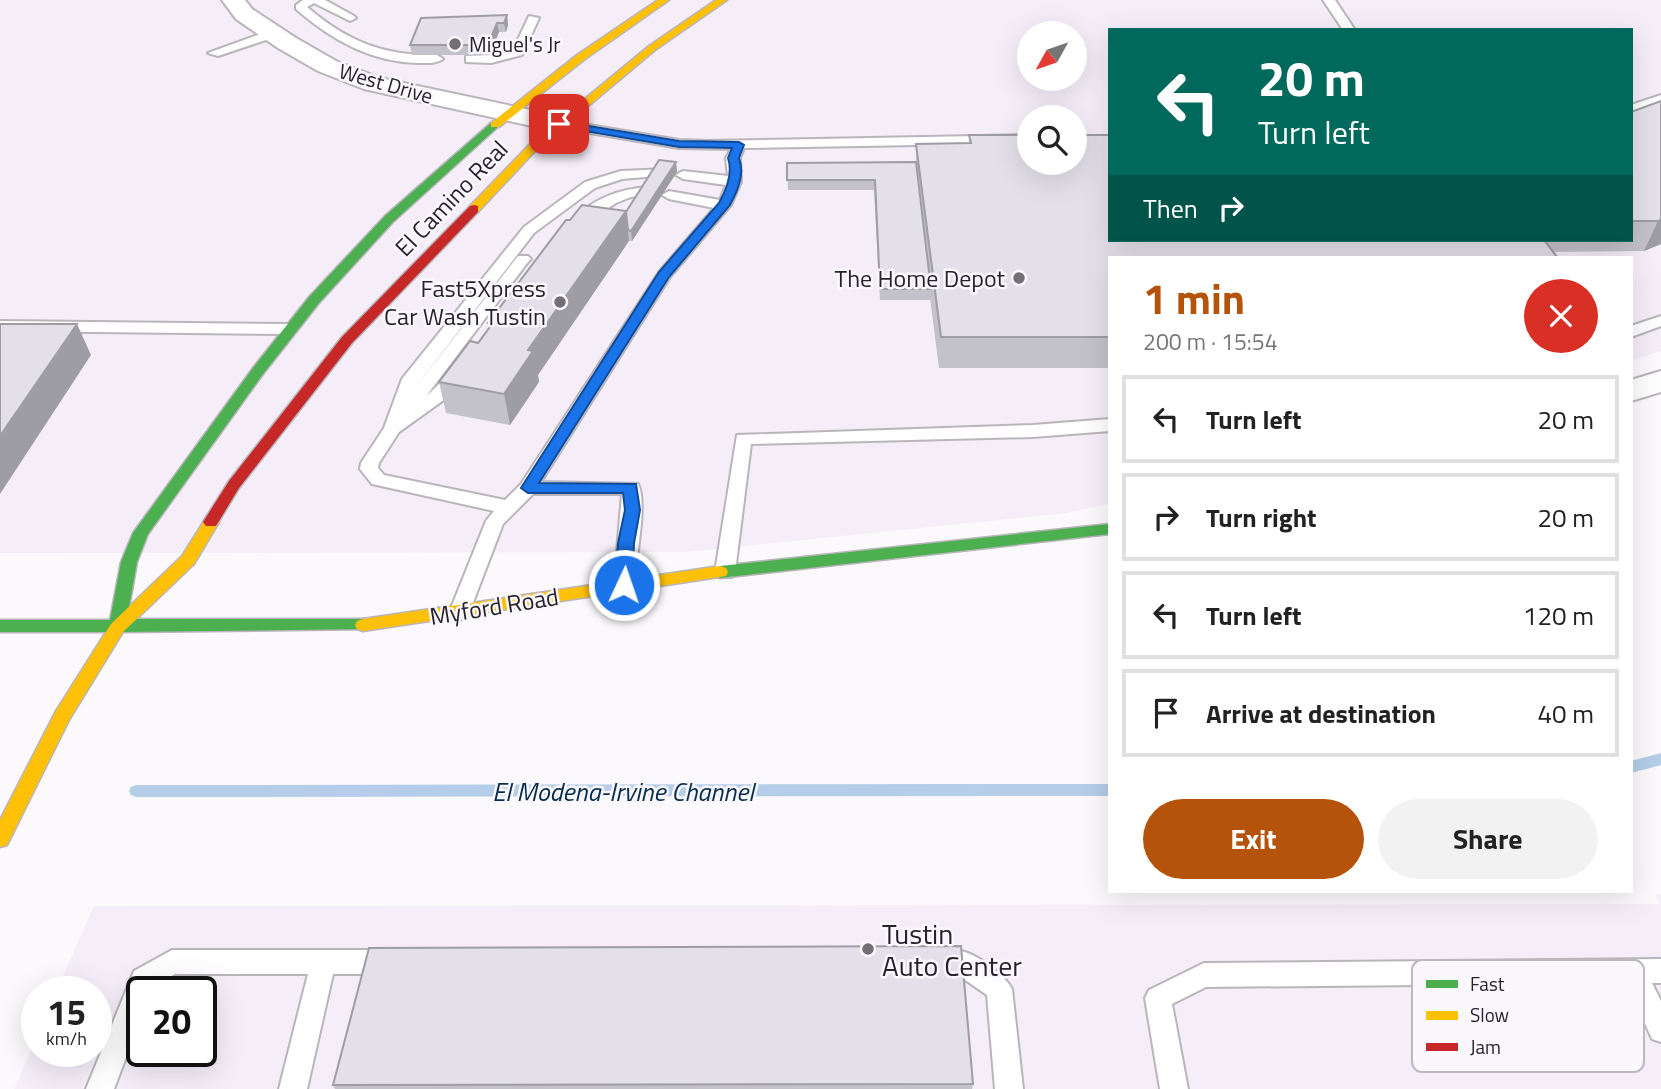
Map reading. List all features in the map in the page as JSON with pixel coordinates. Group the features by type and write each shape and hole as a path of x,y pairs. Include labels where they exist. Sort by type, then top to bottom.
{"main road":[{"name":"El Camino Real","path":"0,839 62,716 117,628 188,559 234,485 346,340 449,231 559,124 652,48 722,0"},
{"name":"El Camino Real","path":"117,628 134,546 290,329 355,254 509,114 656,1"},
{"name":"Myford Road","path":"0,626 352,626 459,613 624,585 725,572 1108,529"}],"street":[{"name":"West Drive","path":"233,0 244,14 327,66 373,84 559,124"},
{"path":"1633,390 1661,381"}],"lane":[{"path":"310,0 300,7 311,18 366,50 386,56 437,59"},
{"path":"316,0 350,18"},
{"path":"1329,0 1348,28"},
{"path":"470,59 491,59 518,52 533,18"},
{"path":"214,53 274,33"},
{"path":"1633,108 1661,99"},
{"path":"559,124 679,144 1017,139"},
{"path":"459,613 495,521 528,488 664,275 730,193 737,168 733,158 739,145"},
{"path":"507,507 378,480 369,469 370,463 393,428 542,233 610,187 637,181 657,182 602,203 566,231"},
{"path":"677,185 730,193"},
{"path":"677,185 730,193"},
{"path":"488,333 542,259"},
{"path":"1633,331 1661,321"},
{"path":"0,327 290,329"},
{"path":"393,428 446,390 464,365"},
{"path":"725,572 743,439 1032,431 1108,425"},
{"path":"528,488 631,488 632,510 626,543 624,585"},
{"path":"100,1089 143,979 172,962 420,962"},
{"path":"293,1089 323,962"},
{"path":"906,963 962,963 999,989 1009,1089"},
{"path":"1174,1089 1158,998 1204,975 1412,973"},
{"path":"1644,993 1661,1030"}],"shaded area":[{"path":"0,0 1661,0 1661,351 1633,360 1633,256 1108,256 1108,504 1067,513 686,552 0,553"},
{"name":"Tustin Auto Center","path":"1661,894 1661,1089 14,1089 24,1067 112,1067 112,976 63,976 94,906 1660,904 1655,895"}],"building":[{"path":"507,15 504,23 497,23 488,45 410,45 421,18"},
{"path":"1661,101 1661,220 1658,221 1633,221 1633,111"},
{"name":"The Home Depot","path":"969,135 1017,135 1017,175 1087,175 1087,135 1108,135 1108,242 1546,242 1556,256 1108,256 1108,337 941,337 916,144 971,143"},
{"path":"659,160 676,162 631,231 628,230 626,212"},
{"path":"916,162 931,289 880,289 875,180 787,180 787,163"},
{"path":"582,205 626,211 528,350 533,351 504,394 439,382 470,341 478,343 492,324 488,323 566,220 570,220"},
{"path":"0,324 77,324 0,436"},
{"path":"961,946 973,1084 333,1085 369,948"}],"waterway":[{"name":"El Modena-Irvine Channel","path":"1633,766 1661,759"},
{"name":"El Modena-Irvine Channel","path":"136,791 1108,790"}],"traffic: fast":[{"path":"117,628 129,562 141,533 258,371 314,300 389,219 495,125"},
{"path":"720,572 1108,529"},
{"path":"0,626 363,625"}],"traffic: slow":[{"path":"495,125 581,57 664,0"},
{"path":"474,209 533,147 652,48 722,0"},
{"path":"0,839 62,716 117,628 188,560 211,522"},
{"path":"363,625 720,572"}],"traffic: jam":[{"path":"211,522 234,485 347,340 474,209"}],"place":[{"name":"Miguel's Jr","path":"455,44"},
{"name":"The Home Depot","path":"1019,278"},
{"name":"Fast5Xpress Car Wash Tustin","path":"560,302"},
{"name":"Tustin Auto Center","path":"868,949"}],"route":[{"path":"559,124 679,144 739,145 733,158 737,168 731,192 724,205 702,227 664,275 528,488 631,488 632,510 626,543 624,585"}]}
